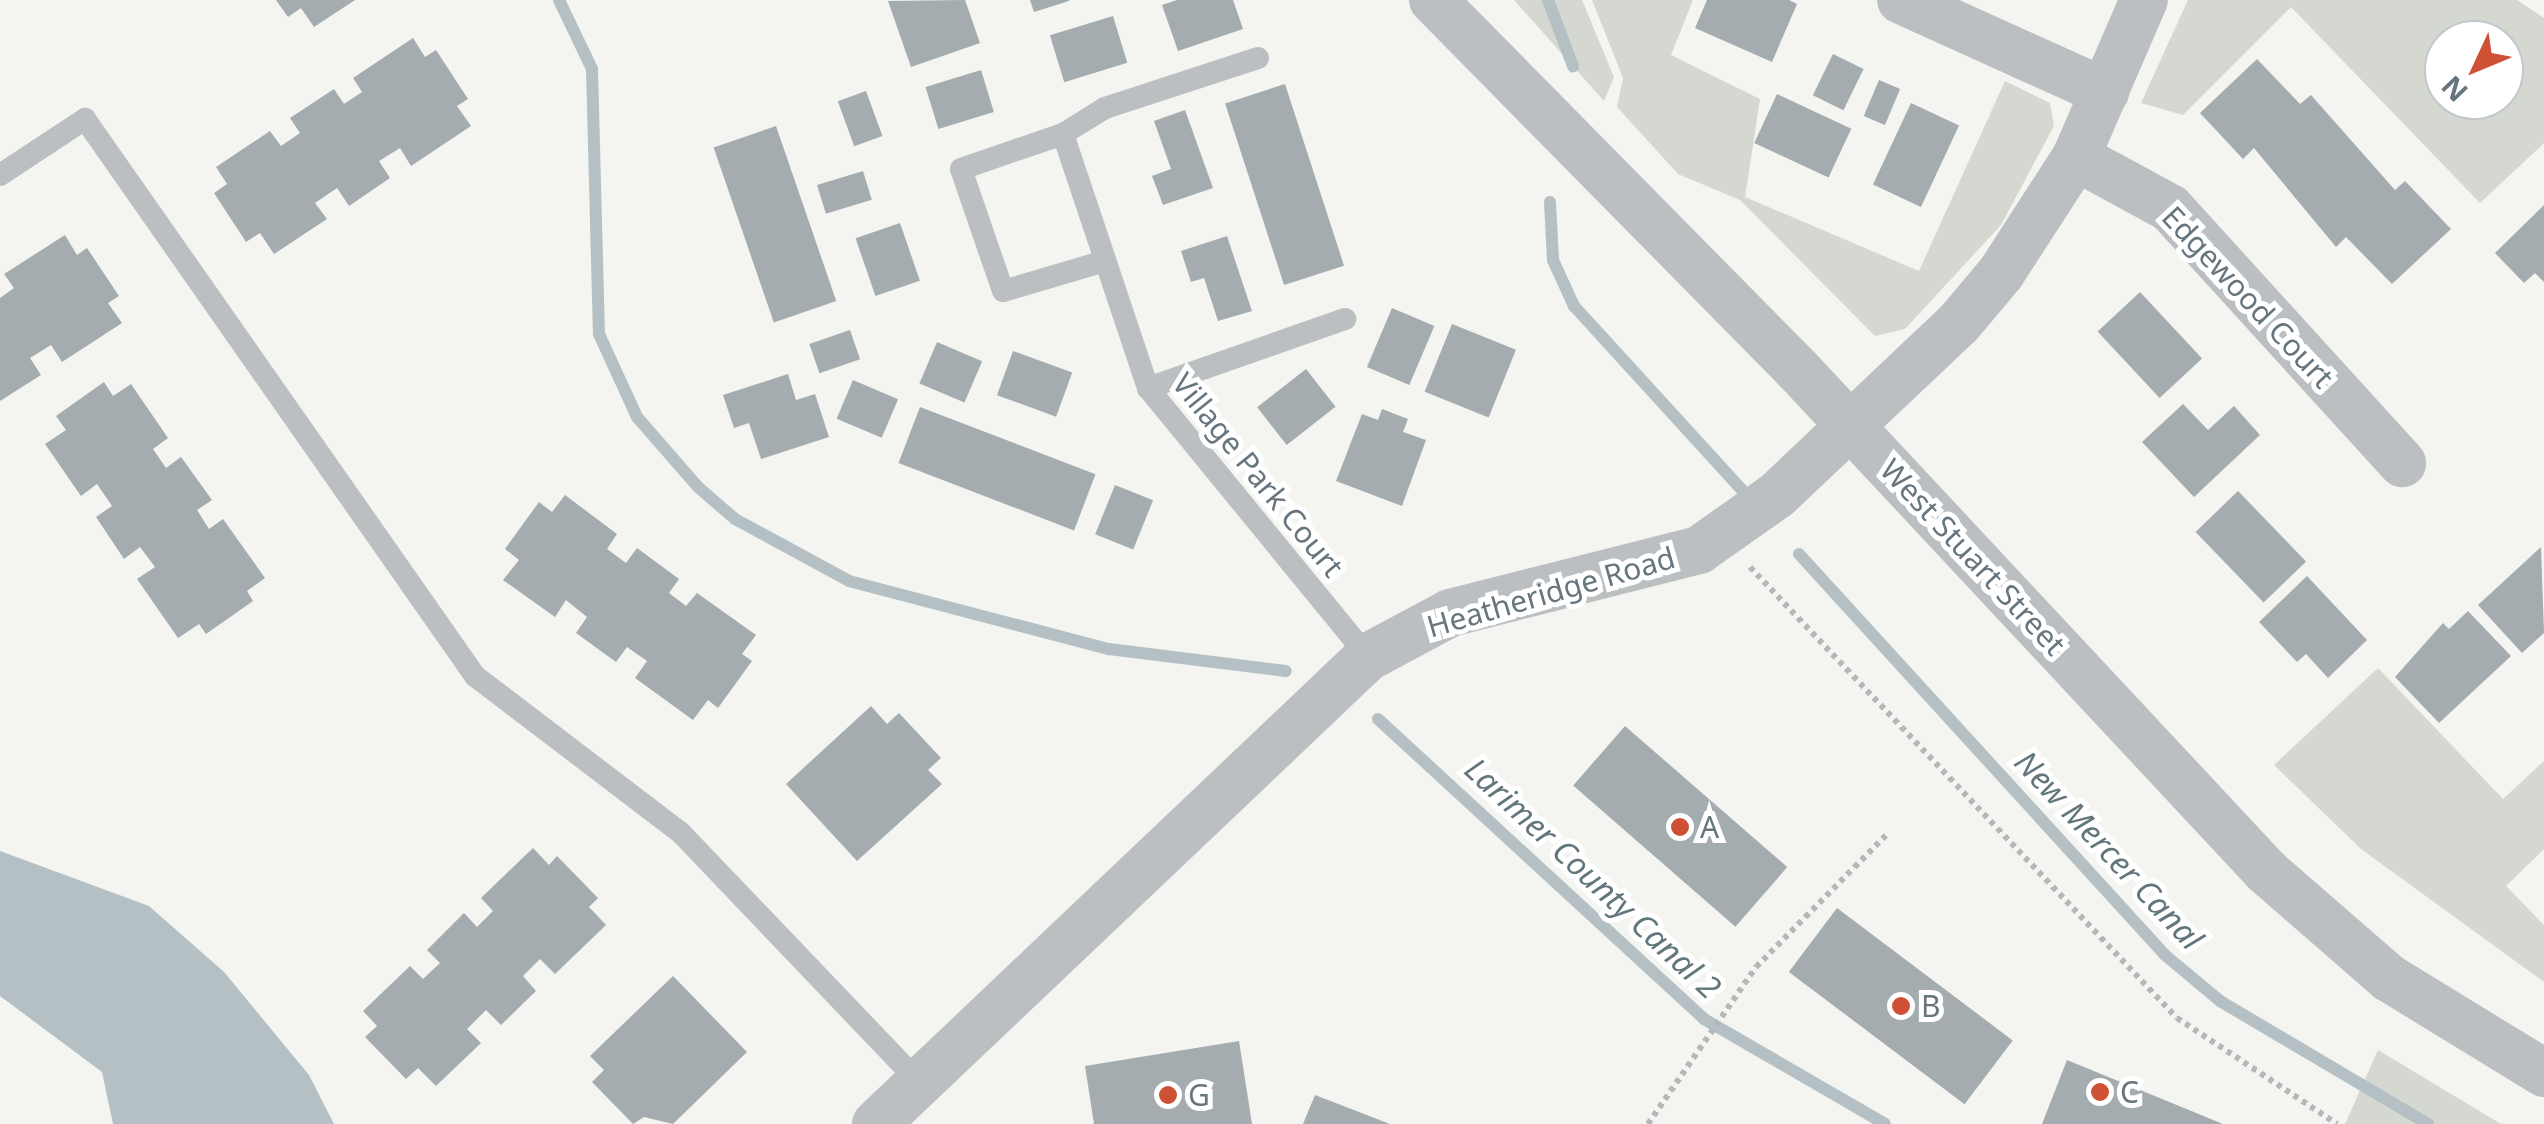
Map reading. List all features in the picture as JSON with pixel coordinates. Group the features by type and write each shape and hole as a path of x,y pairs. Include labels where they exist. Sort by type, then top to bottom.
{"street":[{"name":"West Stuart Street","path":"1433,0 1852,428 2294,898 2389,978 2544,1074"},
{"path":"1901,0 2104,92"},
{"name":"Heatheridge Road","path":"876,1124 1368,656 1450,613 1666,561 1732,531 1778,496 1852,428 1991,286 2076,156 2144,0"},
{"name":"Edgewood Court","path":"2076,156 2170,208 2402,463"}],"lane":[{"path":"1105,261 1003,292 961,169 1063,134 1105,108 1258,58"},
{"path":"0,175 86,119 474,676 681,833 920,1083"},
{"name":"Village Park Court","path":"1063,134 1148,388 1368,656"},
{"path":"1148,388 1345,319"}],"path":[{"path":"1732,531 2177,1018 2337,1124"},
{"path":"1648,1124 1734,999 1887,834"}],"shaded area":[{"path":"1514,0 1582,0 1614,77 1604,101"},
{"path":"1592,0 1693,0 1671,55 1760,99 1745,197 1919,271 2005,81 2050,103 2054,126 2001,225 1905,329 1875,336 1740,200 1678,174 1617,107 1623,78"},
{"path":"2188,0 2517,0 2544,18 2544,143 2480,203 2291,7 2183,115 2141,103"},
{"path":"2378,668 2503,799 2544,761 2544,849 2506,886 2544,925 2544,982 2361,849 2274,765"},
{"path":"0,851 149,906 224,972 309,1075 334,1124 113,1124 102,1072 0,996"},
{"path":"2378,1050 2501,1124 2345,1124"}],"building":[{"path":"276,0 355,0 314,27 301,8 288,17"},
{"path":"965,0 980,43 911,67 888,1"},
{"path":"1030,0 1069,0 1069,1 1034,12"},
{"path":"1177,0 1233,0 1243,29 1178,51 1162,5"},
{"path":"1707,0 1789,0 1797,4 1772,62 1695,28"},
{"path":"1113,16 1127,63 1064,82 1050,35"},
{"path":"413,38 425,57 436,50 468,99 457,106 471,126 411,166 400,148 379,161 390,178 349,206 337,188 315,203 327,219 274,254 260,233 246,242 214,193 227,184 216,167 270,131 281,146 300,133 290,118 334,89 344,104 362,92 353,78"},
{"path":"1833,54 1864,69 1843,110 1813,95"},
{"path":"2257,59 2300,104 2311,95 2395,190 2405,181 2451,229 2392,284 2346,237 2336,247 2254,148 2243,159 2200,113"},
{"path":"981,70 994,112 938,129 926,87"},
{"path":"1879,80 1900,89 1885,125 1864,116"},
{"path":"1285,84 1344,266 1284,285 1225,103"},
{"path":"866,91 882,136 854,146 838,101"},
{"path":"1777,94 1851,129 1828,178 1754,143"},
{"path":"1911,103 1959,125 1921,207 1873,185"},
{"path":"1185,110 1213,188 1163,205 1152,176 1171,169 1154,121"},
{"path":"776,126 836,301 774,322 714,147"},
{"path":"863,171 872,200 826,214 817,185"},
{"path":"2544,205 2544,282 2535,273 2524,283 2495,253"},
{"path":"900,223 920,281 875,296 856,238"},
{"path":"65,235 77,255 87,248 119,296 108,303 122,323 62,362 51,345 30,358 41,375 0,401 0,298 14,288 4,274"},
{"path":"1227,236 1252,311 1218,321 1204,278 1191,282 1181,251"},
{"path":"2140,292 2202,359 2160,398 2098,332"},
{"path":"1392,308 1434,326 1409,385 1367,367"},
{"path":"1452,324 1516,350 1489,418 1425,392"},
{"path":"850,330 860,359 819,373 809,344"},
{"path":"937,342 982,361 965,403 919,383"},
{"path":"1013,351 1072,373 1056,417 997,395"},
{"path":"1306,369 1336,407 1287,445 1257,407"},
{"path":"788,374 796,400 815,394 829,437 761,459 749,423 734,428 723,395"},
{"path":"853,380 898,399 882,438 837,419"},
{"path":"104,382 113,396 131,384 168,438 153,449 166,468 181,457 212,500 197,510 209,529 223,519 265,578 247,591 253,601 206,634 199,624 178,638 137,579 155,567 140,547 124,559 96,517 112,506 97,484 81,496 45,444 66,430 56,416"},
{"path":"2183,404 2208,430 2234,406 2260,435 2194,497 2142,442"},
{"path":"920,407 1096,474 1074,530 898,463"},
{"path":"1382,409 1408,419 1403,432 1426,440 1402,506 1336,481 1362,414 1378,420"},
{"path":"1115,485 1153,500 1133,549 1095,534"},
{"path":"2238,491 2306,561 2264,602 2196,532"},
{"path":"565,495 617,534 607,549 626,563 637,548 679,579 669,593 686,606 697,593 756,635 742,654 752,661 718,708 708,700 693,720 635,678 647,661 627,647 616,662 576,633 587,617 566,600 555,617 503,580 519,560 505,549 539,502 552,512"},
{"path":"2541,547 2544,633 2522,653 2478,605"},
{"path":"2307,576 2367,640 2328,678 2306,654 2297,662 2259,622"},
{"path":"2468,611 2511,656 2439,723 2395,677 2443,623 2449,629"},
{"path":"871,706 887,724 899,713 941,758 928,770 942,784 857,861 786,784"},
{"name":"A","path":"1625,726 1787,867 1735,927 1573,786"},
{"path":"533,848 549,865 557,856 598,898 589,907 606,925 555,974 540,959 523,976 536,991 501,1025 486,1010 467,1029 481,1043 436,1086 418,1068 406,1079 365,1037 377,1026 363,1011 410,966 423,979 440,963 427,950 464,913 477,927 493,911 481,898"},
{"name":"B","path":"1837,908 2013,1040 1965,1104 1789,972"},
{"path":"673,976 747,1052 673,1124 644,1117 633,1124 592,1082 604,1070 590,1056"},
{"name":"G","path":"1239,1041 1252,1124 1094,1124 1085,1066"},
{"name":"C","path":"2067,1060 2223,1124 2042,1124"},
{"path":"1315,1095 1390,1124 1303,1124"}],"waterway":[{"name":"Larimer County Canal 2","path":"559,0 592,69 599,334 637,417 698,487 735,519 849,581 1109,649 1286,671"},
{"name":"New Mercer Canal","path":"1548,0 1573,66"},
{"name":"New Mercer Canal","path":"1550,202 1553,260 1574,306 1754,503"},
{"name":"New Mercer Canal","path":"1799,554 2165,955 2220,1001 2428,1124"},
{"name":"Larimer County Canal 2","path":"1378,719 1704,1019 1885,1124"}],"place":[{"name":"A","path":"1680,827"},
{"name":"B","path":"1901,1006"},
{"name":"C","path":"2100,1092"},
{"name":"G","path":"1168,1095"}]}
